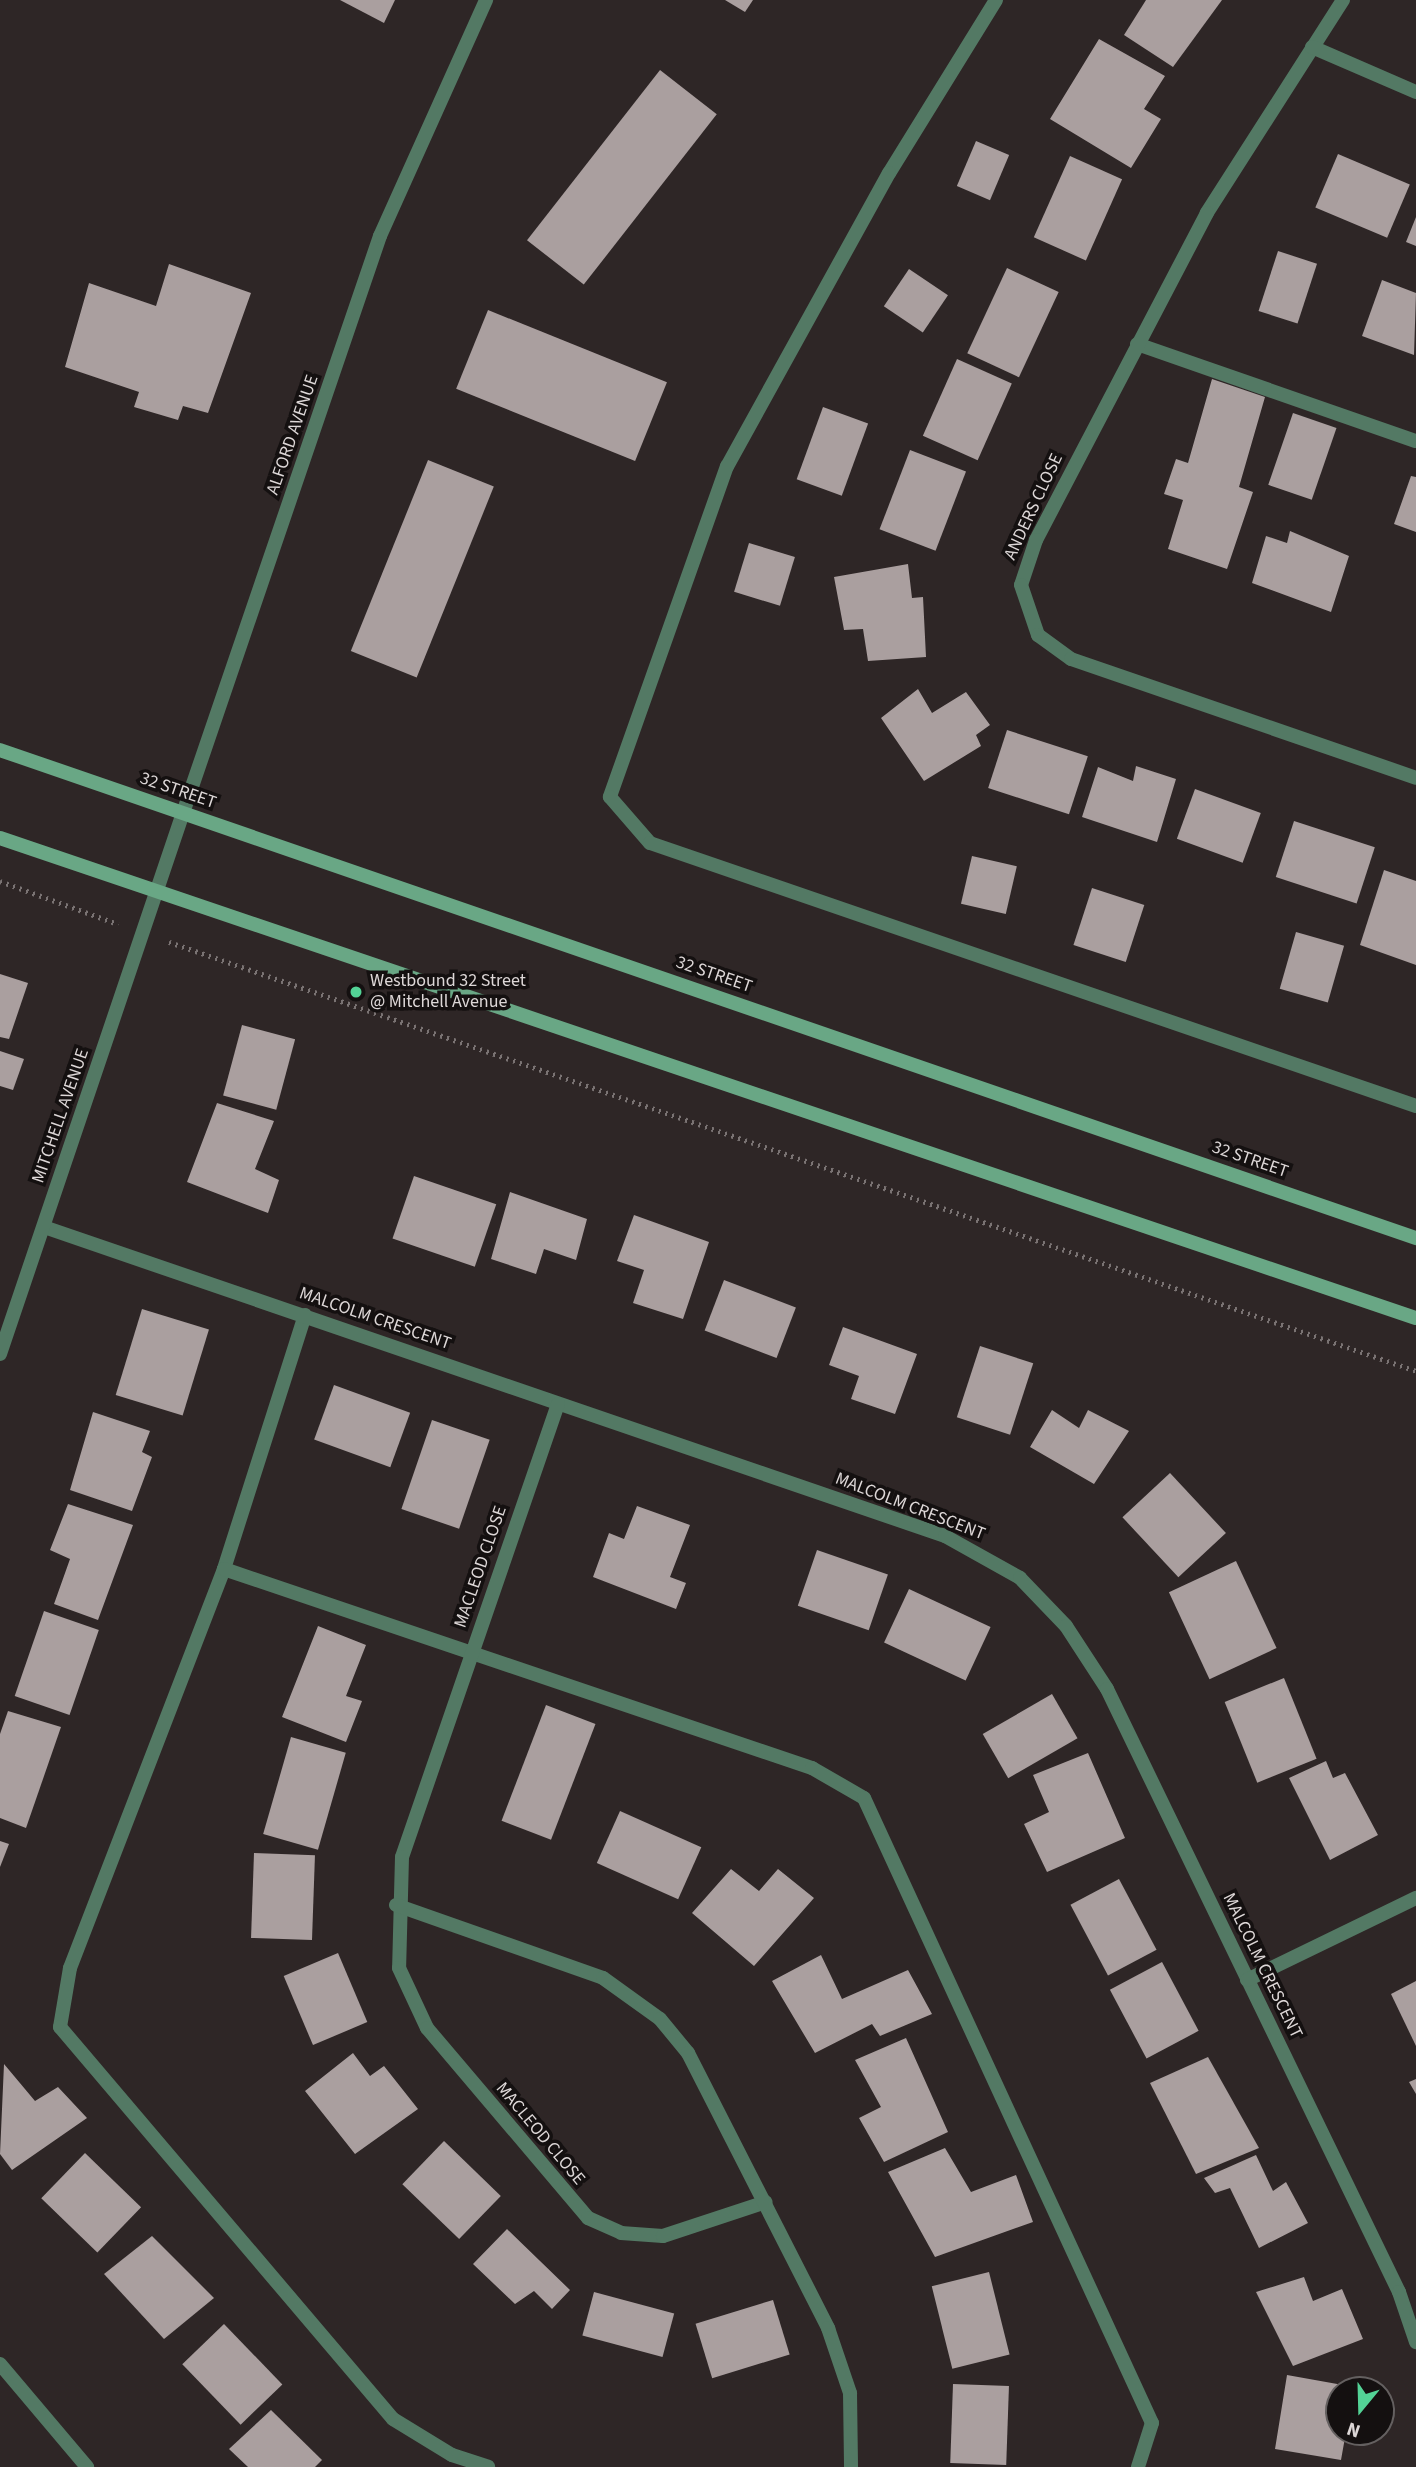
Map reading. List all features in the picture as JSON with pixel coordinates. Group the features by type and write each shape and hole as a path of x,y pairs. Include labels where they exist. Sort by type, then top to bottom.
{"main road":[{"name":"32 STREET","path":"0,750 1416,1238"},
{"path":"0,838 1416,1318"}],"street":[{"name":"ALFORD AVENUE","path":"157,891 380,236 486,0"},
{"path":"996,0 889,173 727,466 610,797 650,843 1416,1106"},
{"name":"ANDERS CLOSE","path":"1343,0 1207,213 1137,344 1025,565 1024,604 1033,627 1070,659 1416,778"},
{"path":"1312,47 1416,92"},
{"path":"1137,344 1416,440"},
{"name":"MITCHELL AVENUE","path":"0,1353 157,891"},
{"name":"MALCOLM CRESCENT","path":"44,1227 945,1536 1020,1577 1066,1626 1107,1689 1399,2292 1416,2342"},
{"path":"306,1315 224,1569 70,1968 60,2027 393,2419 452,2455 488,2467"},
{"name":"MACLEOD CLOSE","path":"558,1404 402,1857 396,1905 399,1968 415,2009 588,2218 621,2234 663,2236 766,2202"},
{"path":"224,1569 811,1768 864,1798 1152,2423 1138,2467"},
{"path":"1247,1980 1416,1898"},
{"path":"396,1905 577,1965 627,1992 688,2053 766,2202 838,2353 850,2393 851,2467"},
{"path":"0,2364 88,2467"}],"path":[{"path":"0,881 99,918"},
{"path":"187,948 1416,1371"}],"building":[{"path":"340,0 395,0 384,23"},
{"path":"725,0 753,0 745,12"},
{"path":"1146,0 1222,0 1173,67 1124,35"},
{"path":"1099,39 1165,76 1144,109 1161,119 1131,168 1050,119"},
{"path":"660,70 717,114 584,285 527,240"},
{"path":"976,141 1009,155 990,200 957,186"},
{"path":"1338,154 1410,184 1387,238 1315,207"},
{"path":"1070,156 1122,179 1086,260 1034,237"},
{"path":"1416,217 1416,246 1406,242"},
{"path":"1278,251 1317,264 1298,324 1259,311"},
{"path":"169,264 251,293 208,413 183,406 178,420 134,407 139,392 65,367 89,283 156,306"},
{"path":"1007,268 1059,292 1019,377 967,353"},
{"path":"909,269 948,295 923,333 884,306"},
{"path":"1382,280 1416,293 1414,355 1362,336"},
{"path":"488,310 667,382 635,461 456,389"},
{"path":"957,359 1012,383 978,460 923,436"},
{"path":"1212,379 1265,397 1239,487 1253,492 1227,569 1168,549 1183,500 1164,494 1176,459 1188,463"},
{"path":"823,407 868,423 842,496 797,479"},
{"path":"1293,413 1336,428 1312,500 1268,485"},
{"path":"910,450 966,472 936,551 880,529"},
{"path":"428,460 494,487 417,678 351,651"},
{"path":"1411,476 1416,477 1416,532 1394,524"},
{"path":"1290,531 1349,556 1331,612 1252,583 1266,536 1287,543"},
{"path":"749,543 795,557 780,606 734,592"},
{"path":"908,564 912,598 923,597 926,657 868,661 863,629 844,630 834,577"},
{"path":"918,689 932,713 966,692 990,725 976,735 981,746 924,781 881,718"},
{"path":"1007,730 1088,756 1069,814 988,788"},
{"path":"1136,766 1176,779 1157,842 1082,817 1098,767 1133,781"},
{"path":"1195,789 1261,813 1243,863 1177,839"},
{"path":"1294,821 1375,847 1357,903 1276,877"},
{"path":"972,856 1017,866 1006,914 961,904"},
{"path":"1384,870 1416,881 1416,965 1360,945"},
{"path":"1092,888 1144,905 1126,962 1073,945"},
{"path":"1296,932 1344,946 1328,1002 1280,989"},
{"path":"0,974 28,983 9,1039 0,1037"},
{"path":"242,1025 295,1039 276,1110 223,1096"},
{"path":"0,1051 24,1059 13,1090 0,1086"},
{"path":"217,1103 274,1121 255,1169 279,1180 268,1213 187,1182"},
{"path":"414,1176 496,1204 475,1267 393,1238"},
{"path":"510,1192 587,1219 576,1260 544,1249 536,1274 491,1259"},
{"path":"634,1215 709,1242 683,1319 633,1303 644,1270 617,1261"},
{"path":"724,1280 796,1308 777,1358 705,1330"},
{"path":"142,1309 209,1329 183,1416 116,1395"},
{"path":"843,1327 917,1354 895,1414 851,1399 859,1376 829,1365"},
{"path":"980,1346 1033,1363 1010,1435 957,1417"},
{"path":"334,1385 410,1413 390,1467 314,1440"},
{"path":"1052,1410 1079,1428 1088,1410 1129,1431 1094,1484 1030,1447"},
{"path":"93,1412 150,1431 142,1452 152,1457 132,1511 70,1490"},
{"path":"432,1420 490,1440 459,1529 401,1509"},
{"path":"1170,1473 1226,1533 1178,1577 1122,1517"},
{"path":"68,1504 133,1525 98,1620 54,1604 70,1559 50,1550"},
{"path":"637,1506 690,1525 670,1577 686,1583 676,1609 593,1577 609,1533 624,1539"},
{"path":"817,1550 888,1574 869,1630 798,1606"},
{"path":"1236,1561 1277,1648 1210,1679 1169,1592"},
{"path":"909,1589 991,1627 966,1681 884,1642"},
{"path":"44,1611 99,1630 70,1715 15,1696"},
{"path":"318,1626 366,1645 346,1696 362,1701 346,1742 282,1717"},
{"path":"1284,1678 1317,1759 1257,1783 1225,1702"},
{"path":"1052,1694 1078,1738 1008,1778 983,1734"},
{"path":"546,1705 595,1724 551,1840 502,1821"},
{"path":"8,1711 61,1727 26,1828 0,1818 0,1734"},
{"path":"291,1737 346,1753 318,1850 263,1834"},
{"path":"1088,1753 1125,1838 1047,1872 1024,1824 1049,1812 1033,1775"},
{"path":"1326,1761 1333,1778 1345,1773 1378,1835 1330,1860 1289,1778"},
{"path":"620,1811 701,1847 678,1899 597,1863"},
{"path":"0,1841 9,1844 0,1867"},
{"path":"254,1853 315,1855 312,1940 251,1938"},
{"path":"731,1869 759,1891 778,1869 814,1898 754,1966 692,1913"},
{"path":"1119,1879 1157,1950 1108,1975 1070,1905"},
{"path":"338,1953 367,2022 313,2045 284,1976"},
{"path":"821,1955 842,1999 908,1970 932,2014 880,2036 872,2024 815,2053 772,1981"},
{"path":"1162,1962 1199,2031 1147,2059 1110,1990"},
{"path":"1416,1981 1416,2046 1391,1994"},
{"path":"906,2038 948,2132 884,2162 859,2118 881,2107 855,2060"},
{"path":"353,2053 370,2076 384,2066 418,2109 355,2154 305,2091"},
{"path":"1208,2057 1259,2148 1196,2174 1150,2083"},
{"path":"4,2064 35,2101 58,2087 87,2118 12,2170 0,2154"},
{"path":"1416,2079 1416,2094 1409,2082"},
{"path":"444,2141 501,2196 459,2239 402,2184"},
{"path":"945,2148 971,2192 1016,2175 1033,2222 935,2257 888,2172"},
{"path":"85,2153 141,2207 97,2253 41,2198"},
{"path":"1256,2155 1273,2191 1286,2182 1308,2223 1259,2248 1230,2188 1215,2193 1204,2178"},
{"path":"507,2229 570,2290 552,2309 534,2291 515,2304 473,2264"},
{"path":"152,2236 214,2298 164,2339 104,2274"},
{"path":"989,2272 1010,2354 952,2369 932,2286"},
{"path":"1304,2277 1313,2301 1342,2289 1363,2339 1293,2366 1256,2292"},
{"path":"594,2292 674,2313 663,2357 582,2335"},
{"path":"773,2300 790,2355 712,2378 696,2324"},
{"path":"224,2324 282,2384 241,2425 182,2364"},
{"path":"1287,2375 1325,2382 1325,2446 1344,2446 1341,2460 1275,2449"},
{"path":"953,2384 1009,2386 1006,2465 950,2463"},
{"path":"271,2410 322,2460 315,2467 248,2467 229,2449"}],"place":[{"name":"Westbound 32 Street @ Mitchell Avenue","path":"356,992"}]}
